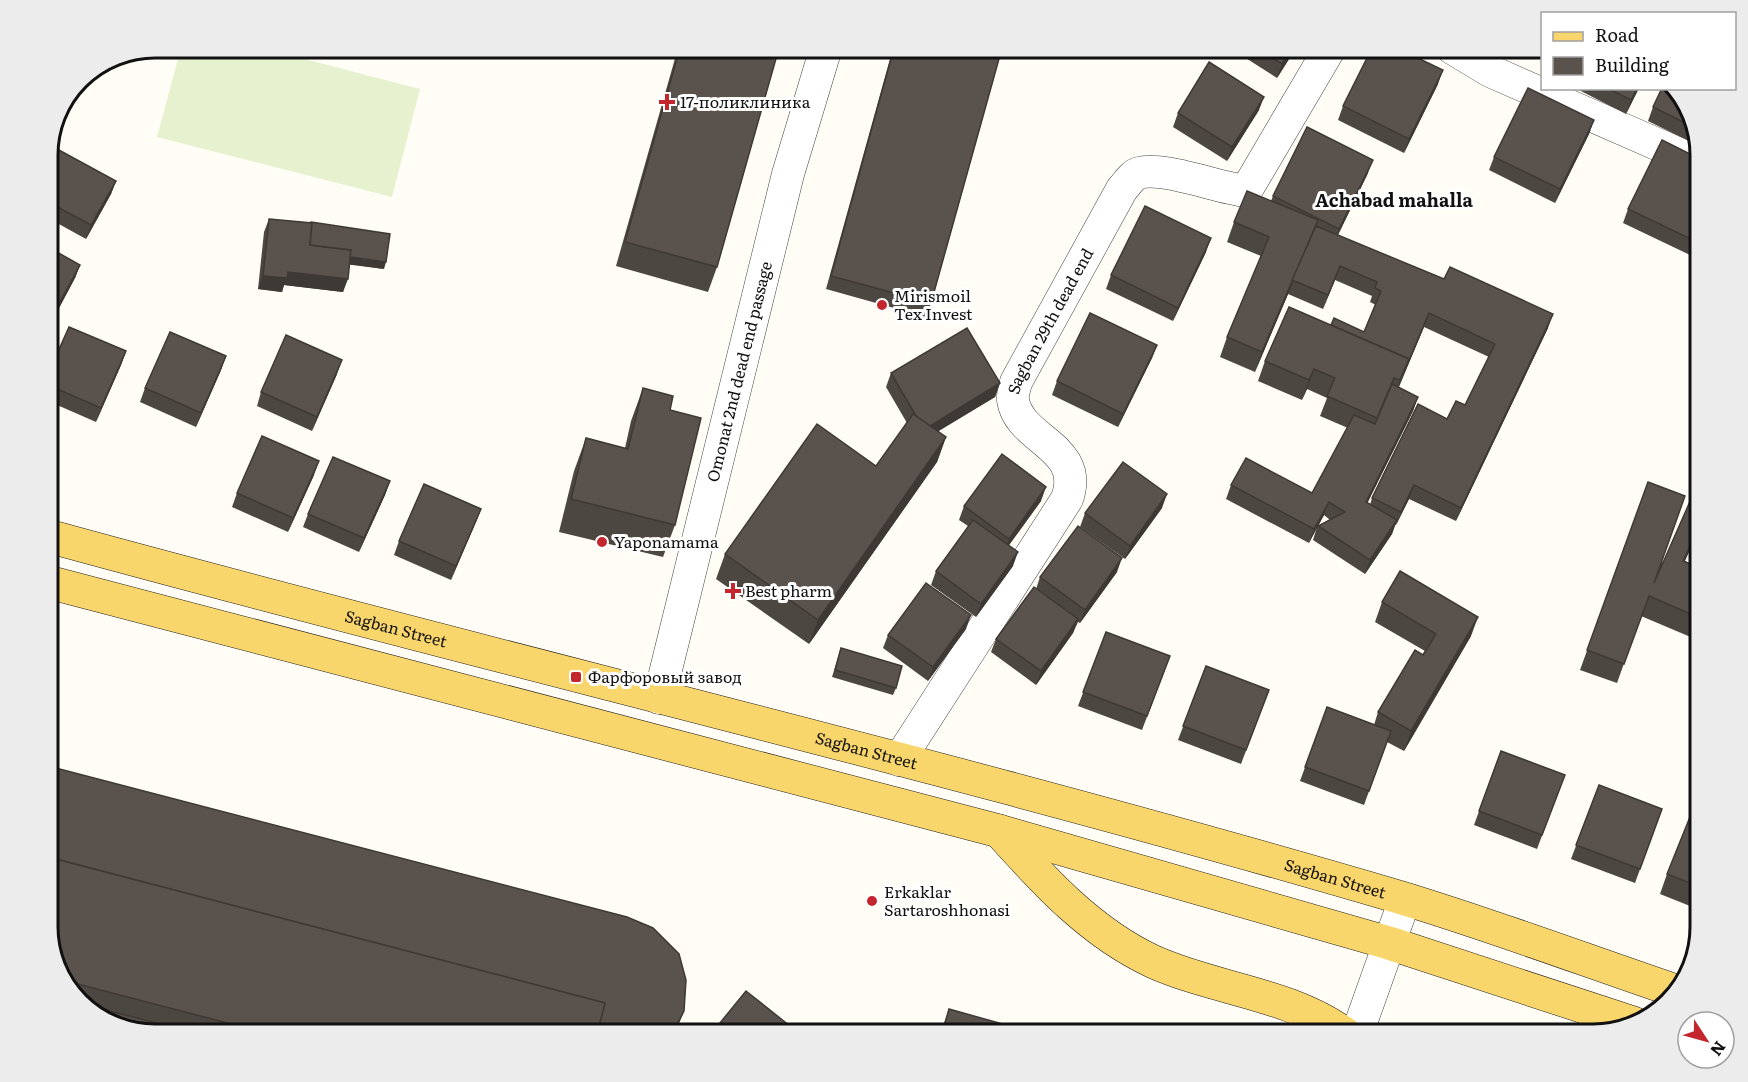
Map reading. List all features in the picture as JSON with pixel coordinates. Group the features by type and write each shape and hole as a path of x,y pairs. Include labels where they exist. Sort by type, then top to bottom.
{"main road":[{"name":"Sagban Street","path":"59,539 899,760 1405,899 1668,988"},
{"path":"59,585 999,831 1389,943 1621,1019"},
{"path":"999,831 1068,904 1146,957 1308,1011 1329,1024"}],"street":[{"name":"Omonat 2nd dead end passage","path":"659,698 788,174 823,58"},
{"name":"Sagban 29th dead end","path":"899,760 1067,499 1073,483 1068,465 1019,415 1012,400 1016,382 1122,189 1136,174 1155,171 1225,189 1246,191 1324,58"},
{"path":"1469,58 1490,71 1689,158"},
{"path":"1361,1024 1405,899"}],"green space":[{"path":"178,58 301,58 420,89 392,197 157,137"}],"building":[{"path":"677,58 776,58 717,267 625,242"},
{"path":"891,58 999,58 931,303 831,276"},
{"path":"1273,58 1286,58 1282,64"},
{"path":"1367,58 1418,58 1443,70 1409,139 1343,106"},
{"path":"1209,62 1264,97 1232,147 1178,113"},
{"path":"1528,88 1594,120 1560,189 1494,157"},
{"path":"1611,90 1636,90 1631,100"},
{"path":"1661,90 1664,90 1677,107 1683,122 1653,107"},
{"path":"1307,127 1373,160 1339,229 1273,196"},
{"path":"1662,140 1689,154 1689,238 1628,209"},
{"path":"59,150 116,181 91,225 59,208"},
{"path":"1247,191 1318,220 1262,352 1227,337 1269,237 1234,222"},
{"path":"1145,206 1211,238 1178,308 1111,275"},
{"path":"269,219 312,223 310,245 351,250 348,279 288,272 287,278 263,276"},
{"path":"311,222 390,234 386,262 350,257 351,250 310,245"},
{"path":"1316,226 1444,279 1450,267 1553,314 1461,508 1414,485 1401,512 1372,498 1418,404 1447,419 1456,401 1465,405 1495,344 1429,313 1407,365 1409,359 1331,325 1334,318 1364,332 1381,291 1375,288 1377,282 1340,266 1328,295 1292,280"},
{"path":"59,253 80,265 59,304"},
{"path":"1289,307 1409,359 1400,380 1394,378 1377,418 1327,396 1335,378 1314,369 1309,380 1265,361"},
{"path":"1090,313 1157,345 1123,414 1057,381"},
{"path":"69,327 126,351 101,408 59,390 59,349"},
{"path":"967,328 1000,383 930,426 916,416 891,373"},
{"path":"170,332 226,356 201,413 145,388"},
{"path":"286,335 342,360 317,417 261,392"},
{"path":"1392,384 1418,397 1366,502 1397,520 1370,560 1318,526 1345,512 1329,502 1314,529 1231,485 1246,458 1312,493 1354,415 1375,424"},
{"path":"643,388 673,396 670,410 701,418 675,525 571,499 586,438 628,449"},
{"path":"913,414 946,437 818,620 725,554 817,424 876,466"},
{"path":"262,436 319,461 293,518 237,493"},
{"path":"1002,454 1046,487 1009,539 964,506"},
{"path":"333,457 390,481 364,538 308,514"},
{"path":"1123,462 1167,494 1130,546 1085,513"},
{"path":"1648,482 1685,496 1654,583 1689,503 1690,547 1683,561 1690,564 1690,614 1649,596 1624,664 1587,650"},
{"path":"424,484 481,509 456,566 399,541"},
{"path":"973,520 1018,552 981,604 936,571"},
{"path":"1078,526 1122,558 1085,610 1040,577"},
{"path":"1400,571 1478,617 1411,731 1378,712 1415,650 1423,655 1436,634 1382,602"},
{"path":"926,583 971,615 933,667 888,635"},
{"path":"1034,587 1078,619 1041,671 996,639"},
{"path":"1106,632 1170,656 1147,716 1083,692"},
{"path":"841,648 902,666 896,688 835,670"},
{"path":"1206,666 1269,690 1246,750 1183,726"},
{"path":"1327,707 1391,731 1369,791 1305,767"},
{"path":"1501,751 1565,775 1542,835 1479,811"},
{"path":"59,769 627,917 653,928 679,954 686,980 684,1011 677,1024 600,1024 605,1003 59,860"},
{"path":"1599,785 1662,809 1640,869 1576,845"},
{"path":"1690,817 1690,883 1667,874"},
{"path":"59,860 605,1003 600,1024 231,1024 77,984 68,970 60,946"},
{"path":"746,991 787,1024 719,1024"},
{"path":"949,1009 1002,1024 945,1024"},
{"path":"105,1010 160,1024 130,1020"}],"place":[{"name":"17-поликлиника","path":"667,102"},
{"name":"Mirismoil Tex Invest","path":"882,305"},
{"name":"Yaponamama","path":"602,542"},
{"name":"Best pharm","path":"733,591"},
{"name":"Фарфоровый завод","path":"576,677"},
{"name":"Erkaklar Sartaroshhonasi","path":"872,901"}],"district":[{"name":"Achabad mahalla","path":"1394,201"}]}
